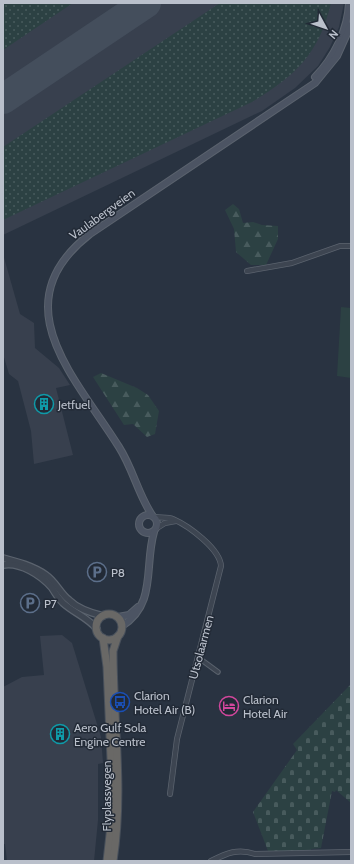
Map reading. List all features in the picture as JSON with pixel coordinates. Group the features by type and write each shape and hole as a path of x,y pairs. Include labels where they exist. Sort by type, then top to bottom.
{"highway":[{"path":"113,614 118,617 122,626 118,636 113,639 103,638 97,629 99,619 103,616 113,614"},
{"name":"Flyplassvegen","path":"113,861 117,834 118,799 114,651 118,636"},
{"name":"Flyplassvegen","path":"103,638 107,667 112,782 112,817 107,861"}],"main road":[{"name":"Vaulabergveien","path":"302,91 319,73 334,52 344,29 350,6"},
{"name":"Vaulabergveien","path":"153,516 144,502 135,477 124,456 65,367 53,344 48,329 46,312 48,294 53,277 67,255 78,243 90,234 315,83 331,65 344,43 351,25"},
{"path":"144,502 139,526 150,546"},
{"path":"122,626 139,612 148,579 150,546 157,521 153,516 145,515 140,519"},
{"path":"143,532 147,533 155,530"},
{"path":"118,617 129,615 143,601"}],"street":[{"path":"247,271 292,263 340,246 351,246"},
{"name":"Utsolaarmen","path":"153,516 172,519 184,525 216,551 221,563 220,577 177,739 170,794"},
{"path":"155,530 165,523 176,521"},
{"path":"3,558 23,563 34,568 55,583 69,600 91,613 103,616"},
{"path":"3,565 12,565 22,568 43,579 64,603 86,618 97,629"},
{"path":"198,660 202,661 218,672"},
{"path":"211,861 221,856 243,850 255,854 351,852"}],"shaded area":[{"path":"3,3 344,3 339,27 330,47 318,66 295,88 262,111 3,235"},
{"path":"3,254 20,314 34,323 35,348 59,368 70,385 56,388 73,455 34,464 31,431 18,381 9,374 3,354"},
{"path":"62,635 72,643 101,737 103,763 98,764 98,820 94,861 7,861 5,844 3,844 3,687 22,677 44,675 40,636"}],"green space":[{"path":"3,3 73,3 3,50"},
{"path":"220,3 331,3 320,36 312,50 293,73 281,83 252,102 3,220 3,147"},
{"path":"233,204 239,209 243,223 253,222 262,225 278,226 278,239 266,265 251,265 236,252 234,229 225,210"},
{"path":"341,307 351,308 351,378 337,376"},
{"path":"101,373 137,388 148,395 159,411 155,434 147,437 133,424 124,425 93,377"},
{"path":"351,684 351,803 336,790 335,792 332,791 321,848 311,849 311,851 268,851 253,812 297,750 293,744"}],"runway":[{"path":"3,99 146,3"}],"place":[{"name":"Jetfuel","path":"44,404"},
{"name":"P8","path":"97,572"},
{"name":"P7","path":"30,603"},
{"name":"Clarion Hotel Air (B)","path":"120,702"},
{"name":"Clarion Hotel Air","path":"229,706"},
{"name":"Aero Gulf Sola Engine Centre","path":"60,734"}]}
